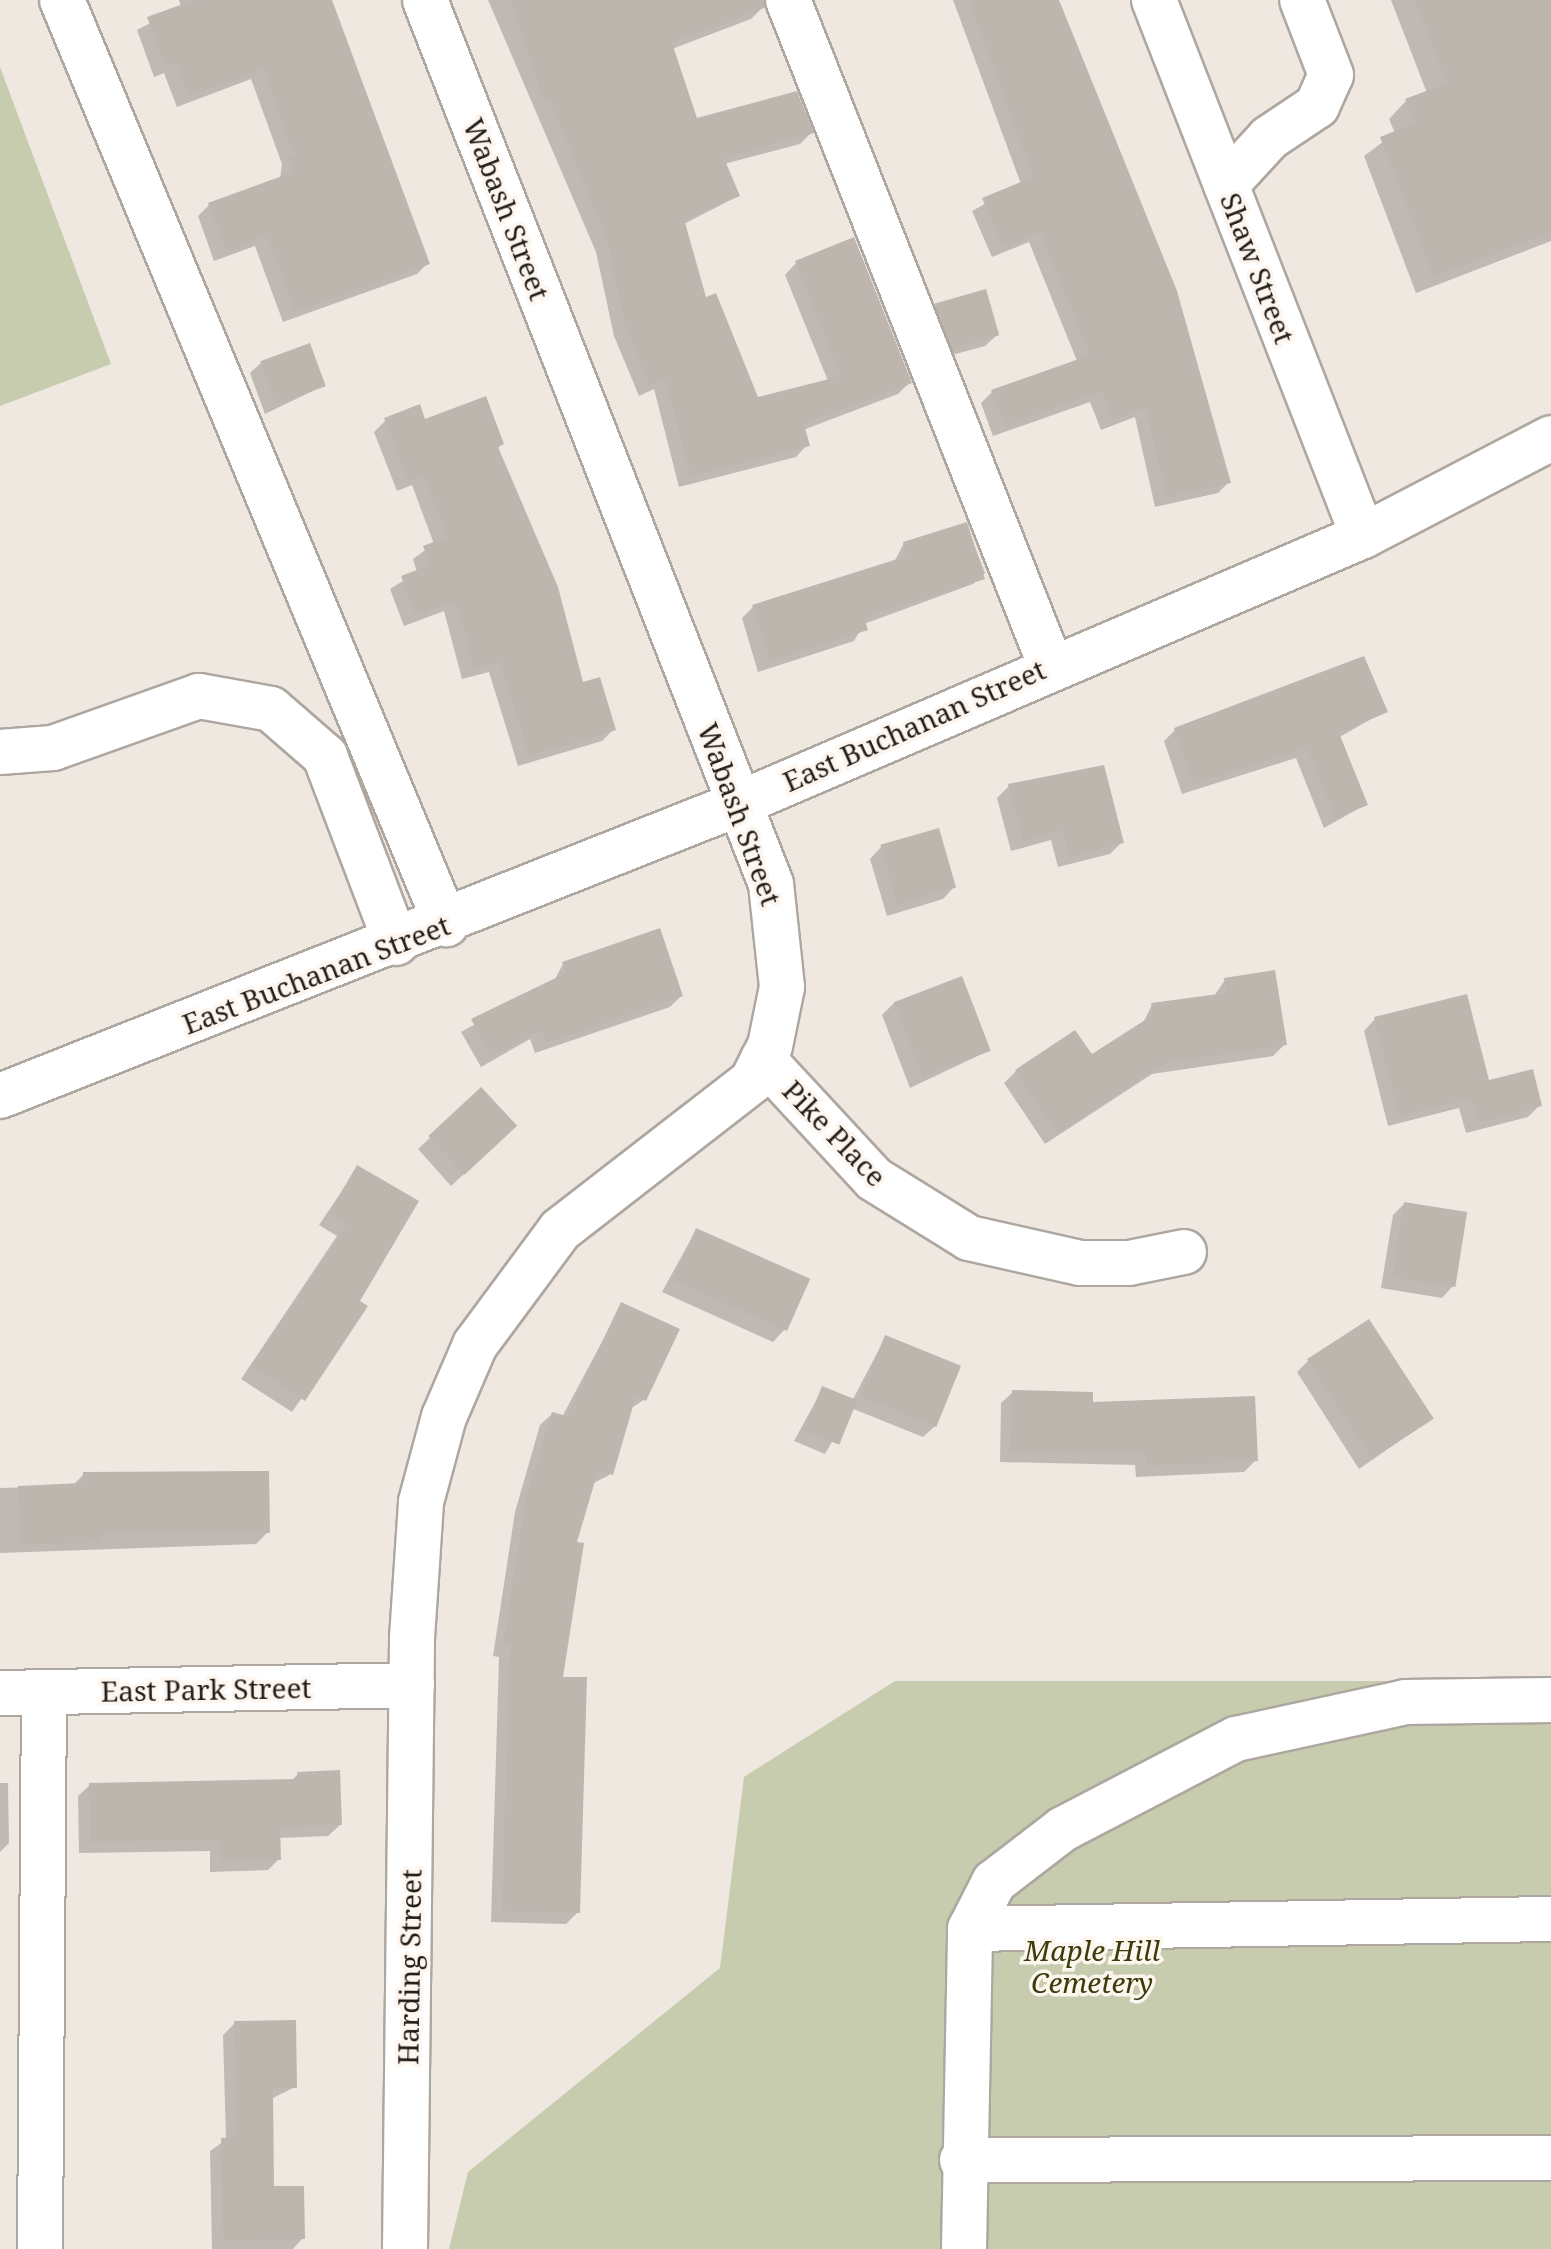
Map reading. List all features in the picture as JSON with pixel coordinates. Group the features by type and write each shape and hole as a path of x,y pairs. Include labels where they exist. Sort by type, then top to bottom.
{"street":[{"path":"62,0 446,924"},
{"name":"Wabash Street","path":"412,1685 421,1502 444,1417 475,1345 560,1230 719,1112 752,1081 763,1059 782,987 780,932 771,884 425,0"},
{"path":"788,0 1050,664"},
{"name":"Shaw Street","path":"1154,0 1363,536"},
{"path":"1226,185 1269,138 1317,106 1331,75 1302,0"},
{"name":"East Buchanan Street","path":"0,1096 446,924 738,804 1050,664 1363,536 1551,438"},
{"path":"0,752 53,748 199,696 271,709 325,756 396,943"},
{"name":"Pike Place","path":"763,1059 874,1179 969,1238 1080,1263 1129,1263 1184,1252"},
{"name":"East Park Street","path":"0,1693 412,1685"},
{"name":"Harding Street","path":"405,2249 412,1685"},
{"path":"40,2249 44,1693"},
{"path":"964,2249 962,2160 970,1929 994,1882 1063,1829 1236,1739 1405,1702 1551,1700"},
{"path":"970,1929 1551,1919"},
{"path":"962,2160 1551,2158"}],"green space":[{"path":"0,67 111,364 0,406"},
{"name":"Maple Hill Cemetery","path":"895,1681 1551,1681 1551,2249 449,2249 468,2172 720,1968 744,1777"}],"building":[{"path":"194,0 332,0 430,264 295,312 267,236 226,251 208,203 293,172 287,156 293,154 263,69 189,97 176,63 165,67 147,17"},
{"path":"511,0 764,0 764,8 672,43 697,118 797,91 814,133 724,158 740,196 684,219 706,297 716,293 758,397 841,376 795,261 854,237 912,383 804,424 810,446 691,476 665,379 650,386 625,324 607,240 550,100 544,102"},
{"path":"969,0 1059,0 1177,291 1231,483 1166,497 1146,408 1112,420 1101,392 1004,426 991,390 1090,355 1040,232 1003,248 982,198 1033,177"},
{"path":"1415,0 1551,0 1551,232 1434,277 1380,137 1415,123 1405,99 1447,83"},
{"path":"986,289 999,335 948,350 935,304"},
{"path":"310,343 326,386 276,404 260,361"},
{"path":"486,396 504,444 498,447 558,587 583,682 600,677 616,730 529,756 500,661 474,669 456,601 416,616 401,576 430,565 423,546 447,537 424,475 408,481 384,418 420,404 425,419"},
{"path":"967,522 985,579 864,618 868,630 770,661 752,605 907,556 903,542"},
{"path":"1364,656 1388,712 1339,733 1368,805 1335,818 1307,748 1193,784 1174,728"},
{"path":"1104,765 1124,843 1070,857 1062,830 1023,841 1008,784"},
{"path":"939,828 956,888 897,904 880,845"},
{"path":"660,928 683,996 546,1043 541,1030 492,1057 471,1019 566,973 562,962"},
{"path":"1275,970 1287,1045 1165,1063 1057,1134 1015,1070 1075,1030 1092,1054 1153,1015 1151,1003 1226,993 1224,978"},
{"path":"962,976 991,1051 923,1077 894,1002"},
{"path":"1467,994 1489,1080 1533,1069 1542,1106 1477,1123 1471,1098 1399,1116 1374,1017"},
{"path":"481,1087 517,1126 464,1175 428,1136"},
{"path":"357,1165 419,1201 360,1301 368,1306 305,1401 251,1366 347,1224 329,1213"},
{"path":"1404,1202 1467,1212 1455,1287 1392,1277"},
{"path":"696,1228 810,1279 787,1331 673,1280"},
{"path":"621,1302 680,1329 646,1401 636,1396 613,1475 598,1471 577,1542 584,1543 563,1677 587,1677 580,1913 502,1911 510,1646 503,1645 526,1498 552,1412 567,1416"},
{"path":"1369,1319 1434,1419 1372,1459 1307,1359"},
{"path":"885,1335 961,1366 936,1427 860,1396"},
{"path":"822,1386 857,1400 839,1445 804,1431"},
{"path":"1012,1390 1093,1392 1093,1402 1255,1396 1258,1461 1147,1466 1146,1454 1010,1451"},
{"path":"269,1471 270,1533 101,1534 101,1542 20,1545 18,1486 83,1483 83,1472"},
{"path":"340,1770 342,1825 280,1827 281,1860 221,1861 221,1840 90,1842 89,1783 298,1779 297,1772"},
{"path":"296,2020 297,2088 273,2088 274,2186 304,2186 305,2239 223,2241 221,2138 237,2137 234,2021"}]}
